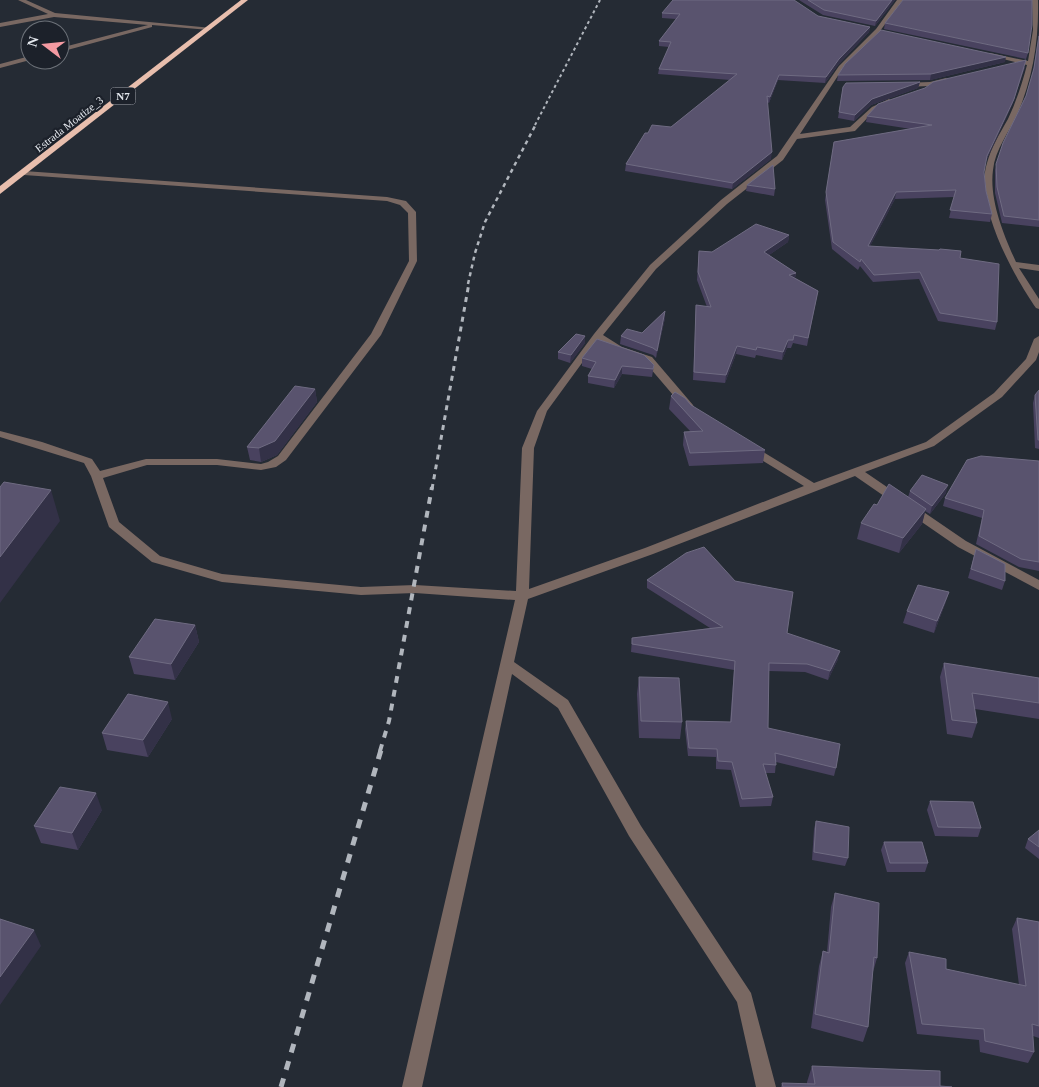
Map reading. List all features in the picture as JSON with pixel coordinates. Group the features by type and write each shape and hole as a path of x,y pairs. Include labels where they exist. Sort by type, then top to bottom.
{"highway":[{"name":"Estrada Moatize_3","path":"0,191 245,0"}],"street":[{"path":"21,0 54,15"},
{"path":"412,1087 522,596 528,448 542,411 597,336 653,267 724,202 780,158 833,85 841,67 878,30 900,0"},
{"path":"1035,0 1039,18 1037,52 1031,64 1023,94 997,147 989,170 993,207 1013,264 1039,306"},
{"path":"0,25 54,15 209,28"},
{"path":"70,47 160,23"},
{"path":"979,52 1031,64"},
{"path":"0,66 20,61"},
{"path":"1007,66 1023,62"},
{"path":"898,85 930,84 956,78"},
{"path":"912,94 921,91 930,84"},
{"path":"794,137 852,129 874,108 896,99"},
{"path":"24,172 387,199 403,203 412,212 413,260 376,335 282,458 272,465 261,467 217,462 146,462 97,476"},
{"path":"1013,264 1039,268"},
{"path":"597,336 618,349 648,359 662,373 695,414"},
{"path":"0,434 38,444 88,461 97,476 114,524 156,559 222,578 361,591 415,589 522,596 649,551 930,444 998,395 1031,360 1039,338"},
{"path":"745,445 813,487"},
{"path":"856,471 962,544 1039,586"},
{"path":"507,664 563,704 635,830 745,1000 766,1087"}],"building":[{"path":"673,0 794,0 818,16 870,27 839,59 826,77 779,75 770,97 767,96 772,152 733,183 626,164 652,125 671,127 737,74 659,69 671,42 659,41 680,14 662,13"},
{"path":"808,0 892,0 876,21 824,10"},
{"path":"903,0 1032,0 1032,25 1028,53 885,23"},
{"path":"881,30 1006,57 931,74 838,75 845,64"},
{"path":"1039,36 1039,220 1004,216 997,187 996,164 1003,143 1026,96 1034,68"},
{"path":"1026,60 1014,99 987,156 984,172 986,191 992,214 950,210 956,190 896,192 868,246 961,251 960,258 999,264 997,322 940,313 920,272 874,275 861,259 860,262 833,242 826,192 834,142 932,125 867,116 878,104 925,88 933,82"},
{"path":"920,82 872,99 855,115 839,112 843,87 846,83"},
{"path":"773,165 775,189 747,185"},
{"path":"756,224 789,235 764,252 796,273 789,275 818,291 808,338 794,335 793,340 788,340 783,352 757,347 756,350 737,346 726,375 694,372 696,305 711,307 698,272 699,251 712,252"},
{"path":"665,311 657,351 621,336 627,329 642,333"},
{"path":"576,334 585,336 571,355 558,352"},
{"path":"597,339 644,355 654,365 653,369 622,366 615,380 588,376 596,362 582,358"},
{"path":"295,386 315,389 275,441 259,448 247,447"},
{"path":"1039,390 1039,440 1038,440 1035,395"},
{"path":"675,392 685,398 691,405 765,450 690,453 684,432 703,431 671,396"},
{"path":"981,456 1039,461 1039,562 1021,559 979,536 984,510 945,498 967,460"},
{"path":"922,475 948,485 932,506 910,491"},
{"path":"4,482 51,490 0,557 0,487"},
{"path":"889,484 926,509 903,538 861,523 874,504 877,505"},
{"path":"704,547 735,581 793,592 787,633 840,651 830,671 807,664 769,663 768,728 840,744 836,768 775,753 776,765 763,764 773,797 742,799 732,762 718,761 717,749 689,748 686,721 731,722 735,661 632,644 632,638 723,627 647,580 686,553"},
{"path":"976,549 1005,564 1005,581 971,569"},
{"path":"918,585 949,592 937,621 907,611"},
{"path":"155,619 195,625 171,664 129,657"},
{"path":"944,663 1039,678 1039,703 972,693 977,723 952,720"},
{"path":"639,677 679,678 682,722 641,721"},
{"path":"128,694 168,702 143,740 102,733"},
{"path":"60,787 96,793 72,833 34,826"},
{"path":"930,801 973,802 981,828 938,827"},
{"path":"816,821 849,827 848,858 814,852"},
{"path":"1039,830 1039,847 1028,839"},
{"path":"884,842 922,842 928,863 890,863"},
{"path":"835,893 879,903 877,958 874,957 868,1027 815,1014 823,951 829,953"},
{"path":"1017,918 1039,922 1039,1026 1032,1024 1034,1052 985,1041 984,1029 922,1024 909,952 946,959 946,969 1026,986"},
{"path":"0,919 34,930 0,977"},
{"path":"812,1066 940,1071 940,1086 952,1087 783,1087 782,1083 815,1084"}],"railway":[{"path":"535,125 600,0"},
{"path":"468,284 485,222 536,124"},
{"path":"432,489 469,283"},
{"path":"380,751 389,721 432,487"},
{"path":"281,1087 381,750"}]}
